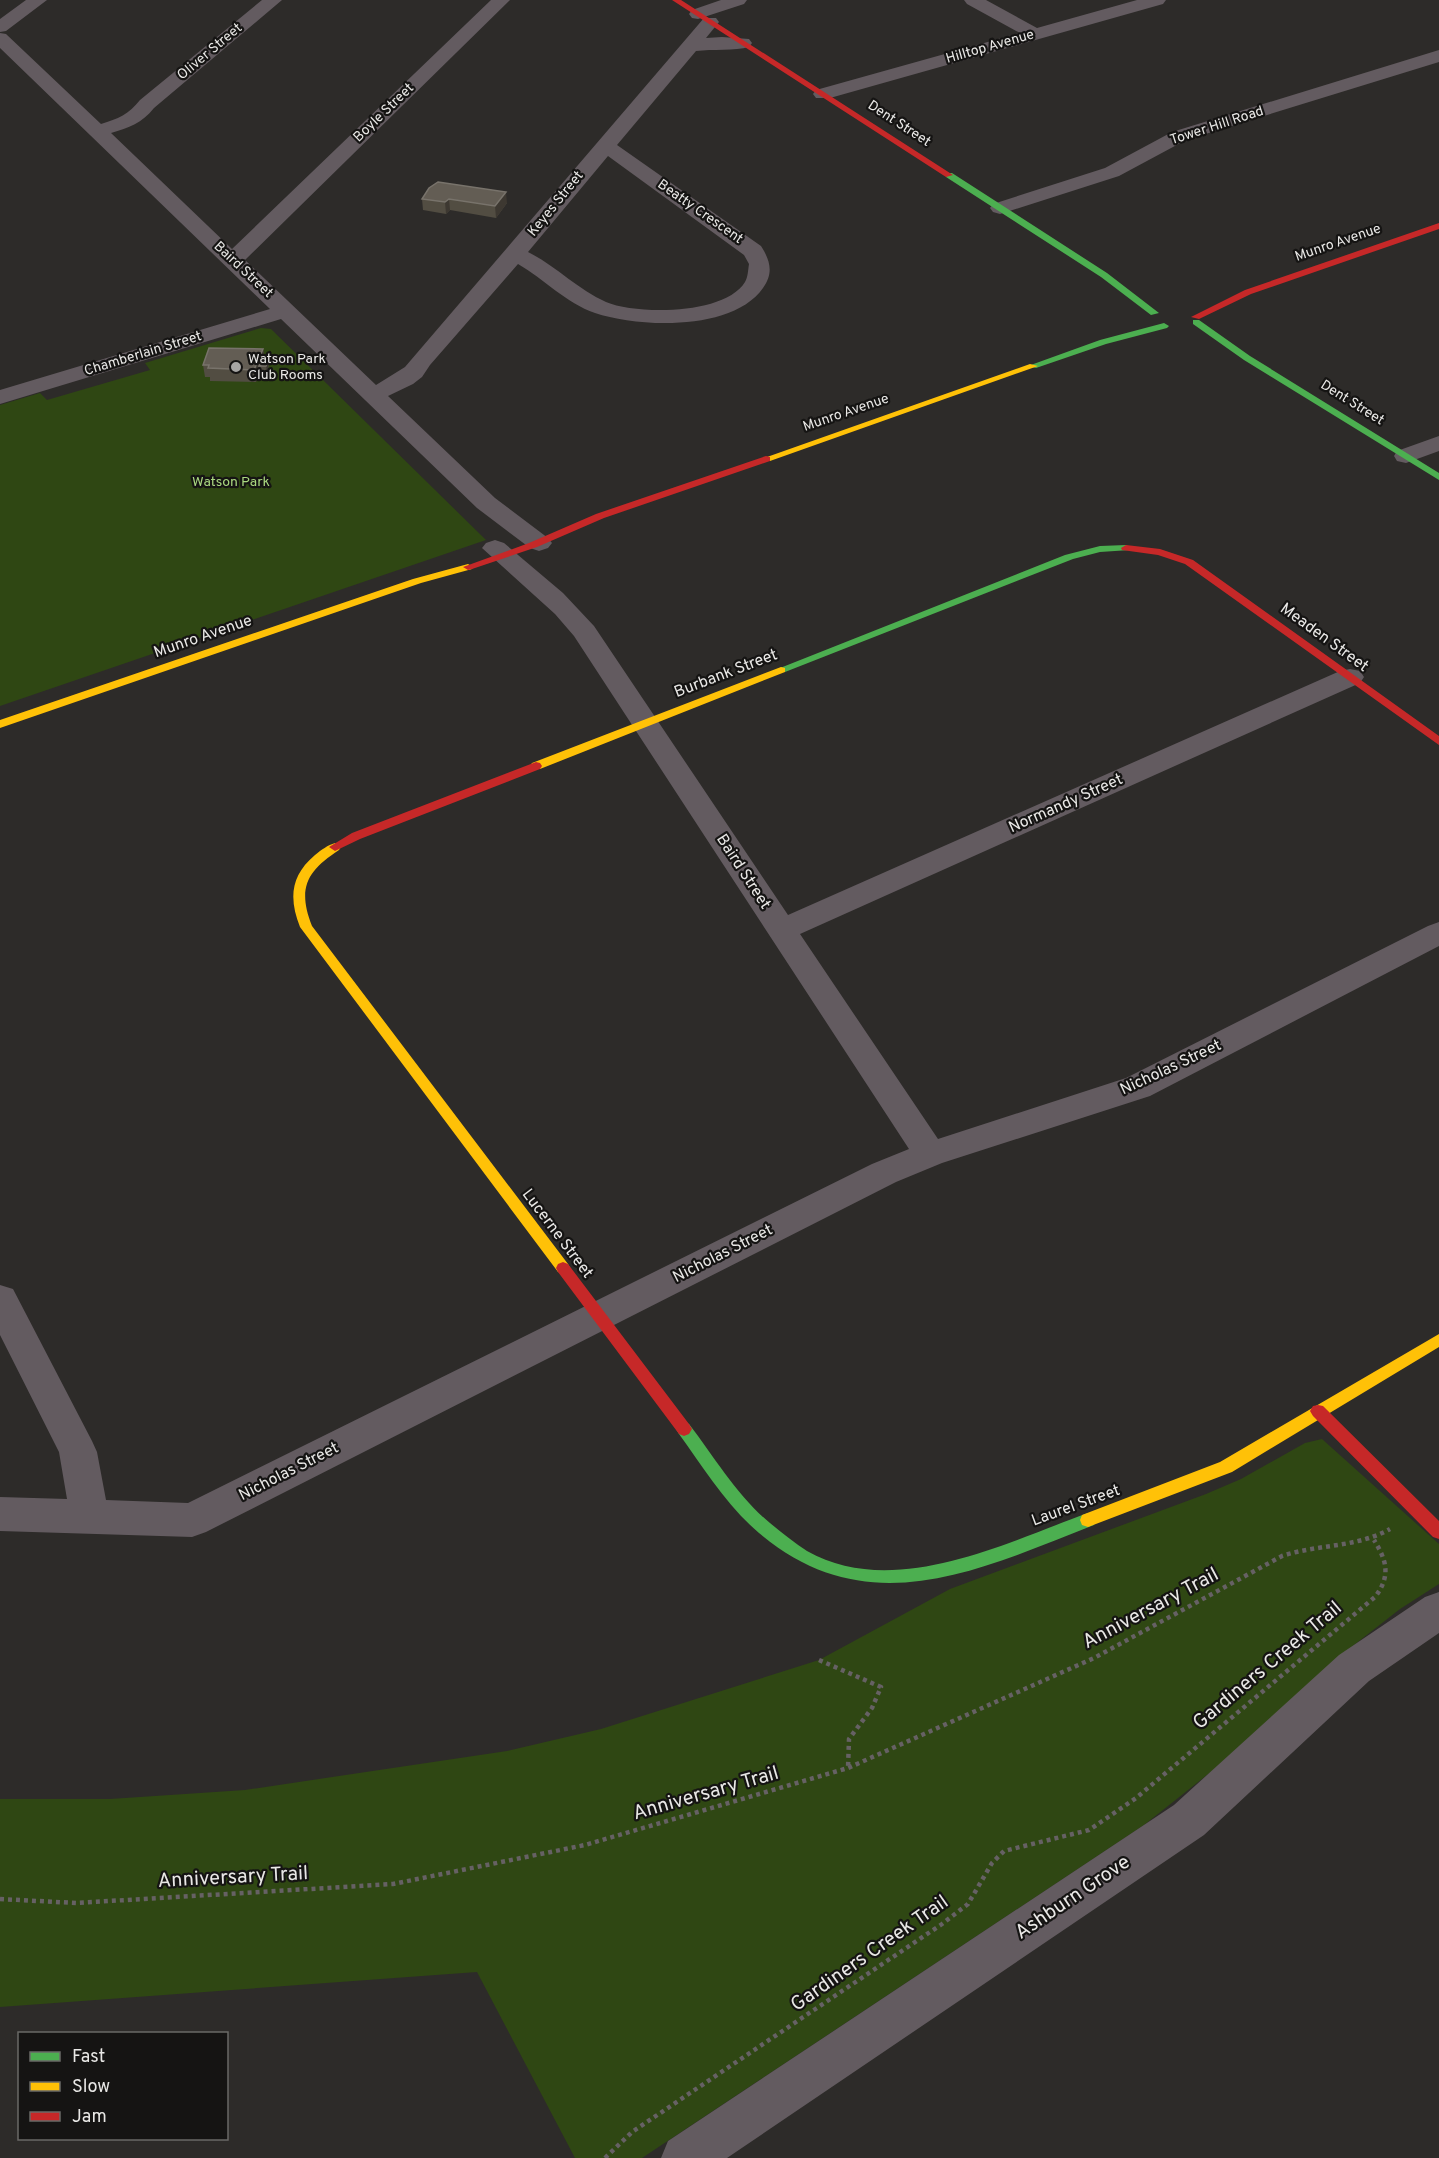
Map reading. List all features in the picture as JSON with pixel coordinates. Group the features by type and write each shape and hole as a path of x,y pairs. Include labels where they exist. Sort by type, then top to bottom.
{"street":[{"name":"Oliver Street","path":"97,131 134,118 147,104 273,0"},
{"name":"Boyle Street","path":"233,260 501,0"},
{"name":"Dent Street","path":"676,0 1175,322 1248,358 1439,477"},
{"name":"Keyes Street","path":"367,389 405,379 414,372 689,46 704,18 738,0"},
{"path":"973,0 1035,34"},
{"name":"Hilltop Avenue","path":"823,94 1157,0"},
{"path":"0,12 32,4"},
{"path":"0,27 32,4"},
{"name":"Baird Street","path":"0,38 486,503 516,545 525,577 550,593 585,632 930,1154"},
{"path":"689,46 722,42 743,43"},
{"name":"Tower Hill Road","path":"1000,208 1112,172 1179,136 1439,56"},
{"name":"Oliver Street","path":"81,116 110,116 147,104"},
{"name":"Beatty Crescent","path":"515,254 538,265 589,302 601,308 629,315 664,317 696,314 731,303 754,286 760,264 753,250 605,145"},
{"path":"204,234 231,234 268,226"},
{"name":"Munro Avenue","path":"0,724 417,581 461,570 516,545 572,531 600,516 1102,342 1175,322 1248,292 1439,226"},
{"name":"Dent Street","path":"1104,275 1168,308 1175,322"},
{"name":"Munro Avenue","path":"1175,322 1183,309 1248,292"},
{"name":"Chamberlain Street","path":"0,397 286,312"},
{"path":"1406,456 1439,443"},
{"name":"Burbank Street","path":"297,889 311,863 336,845 1088,551 1113,547 1140,548 1162,551 1189,562"},
{"name":"Meaden Street","path":"1189,562 1439,741"},
{"name":"Normandy Street","path":"781,930 1350,677"},
{"name":"Lucerne Street","path":"297,889 298,913 306,927 743,1507 761,1527 798,1555 830,1568"},
{"name":"Nicholas Street","path":"0,1514 192,1520 850,1189 930,1154 1138,1087 1439,933"},
{"path":"0,1299 78,1452 90,1518"},
{"name":"Laurel Street","path":"830,1568 857,1575 912,1578 959,1568 1202,1478 1226,1467 1318,1411 1338,1404 1439,1340"},
{"path":"1318,1411 1439,1532"},
{"name":"Ashburn Grove","path":"685,2158 1189,1820 1354,1668 1439,1610"}],"path":[{"name":"Anniversary Trail","path":"0,1899 76,1903 393,1884 585,1845 848,1768 1094,1658 1282,1556 1298,1550 1329,1548 1374,1540"},
{"name":"Gardiners Creek Trail","path":"604,2158 632,2132 942,1924 968,1904 992,1863 1004,1851 1089,1830 1136,1798 1375,1597 1386,1582 1388,1569 1383,1554 1374,1540"},
{"path":"819,1660 881,1687 872,1708 849,1739 848,1768"}],"green space":[{"name":"Watson Park","path":"261,328 271,329 486,540 0,706 0,405 40,393 47,400 150,370 145,363"},
{"path":"1322,1439 1439,1544 1439,1584 1400,1609 1336,1659 1212,1771 1144,1825 642,2158 575,2158 477,1972 0,2007 0,1799 110,1799 245,1790 507,1751 601,1729 819,1660 950,1589 1206,1494 1241,1479 1305,1443"}],"building":[{"path":"438,182 506,192 495,206 449,199 445,202 422,199 429,188"},
{"path":"209,348 263,349 254,370 208,368 209,365 203,365"},
{"path":"264,355 269,355 266,366 259,366"}],"traffic: fast":[{"path":"949,175 1104,275 1154,313"},
{"path":"1196,322 1247,358 1439,477"},
{"path":"1033,366 1103,342 1164,326"},
{"path":"781,670 1069,557 1100,549 1126,548"},
{"path":"684,1429 732,1493 764,1528 802,1556 841,1572 882,1577 923,1574 965,1565 1088,1520"}],"traffic: slow":[{"path":"766,459 1033,366"},
{"path":"0,724 417,581 468,567"},
{"path":"536,766 781,670"},
{"path":"335,847 313,863 301,881 298,901 306,927 563,1268"},
{"path":"1088,1520 1226,1467 1439,1340"}],"traffic: jam":[{"path":"676,0 949,175"},
{"path":"1196,317 1248,292 1439,226"},
{"path":"468,567 533,545 600,516 766,459"},
{"path":"1126,548 1160,552 1189,562 1439,741"},
{"path":"335,847 356,836 536,766"},
{"path":"563,1268 684,1429"},
{"path":"1318,1411 1439,1532"}],"place":[{"name":"Watson Park Club Rooms","path":"236,367"}]}
